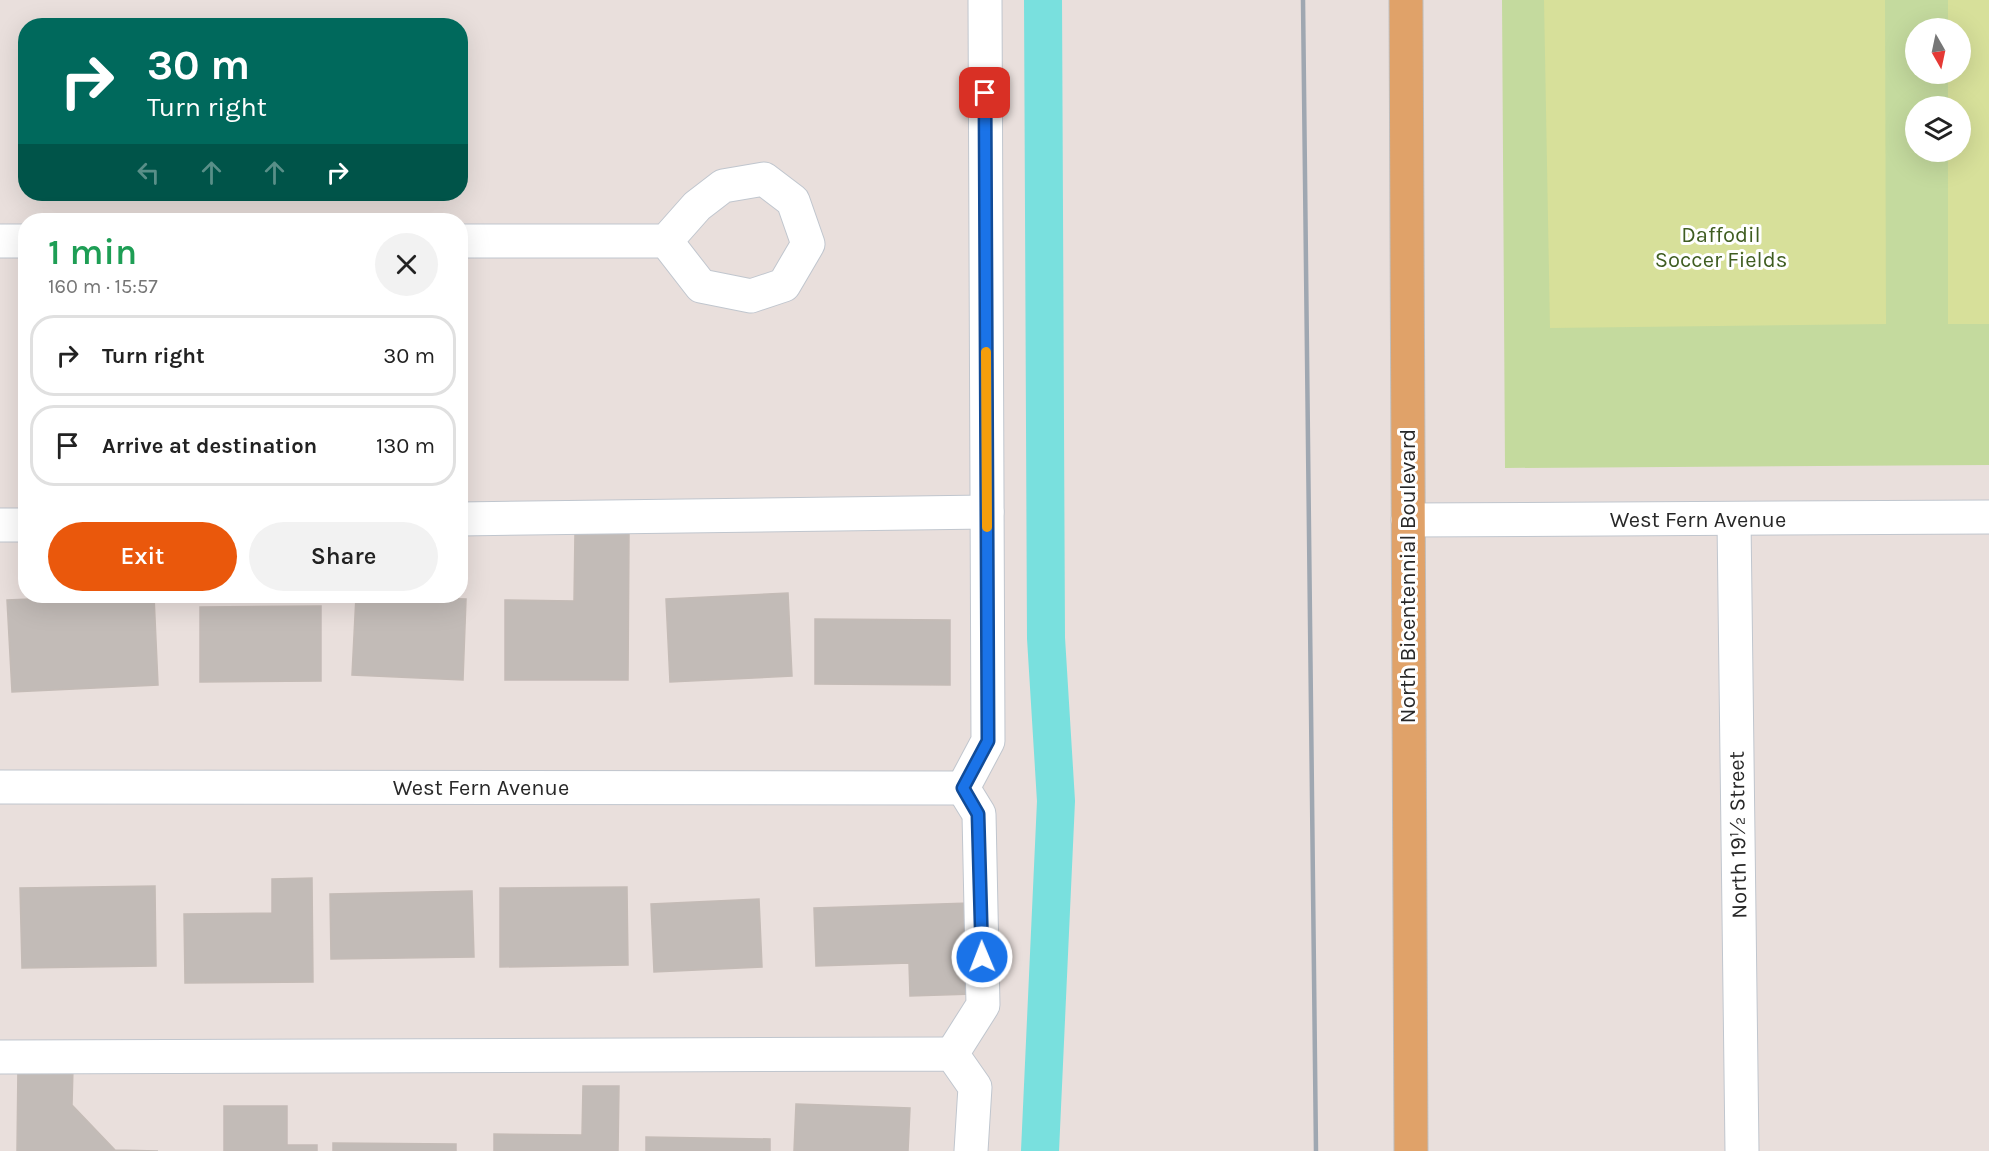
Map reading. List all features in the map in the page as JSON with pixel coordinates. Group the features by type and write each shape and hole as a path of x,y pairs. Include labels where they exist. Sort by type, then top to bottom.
{"main road":[{"name":"North Bicentennial Boulevard","path":"1406,0 1412,1151"}],"street":[{"path":"952,1054 983,1005 978,814 963,788 988,741 985,0"},
{"path":"0,241 18,241"},
{"path":"468,241 666,241"},
{"path":"468,519 987,512"},
{"name":"West Fern Avenue","path":"1408,520 1989,517"},
{"name":"North 19½ Street","path":"1734,520 1742,1151"},
{"path":"0,525 18,525"},
{"name":"West Fern Avenue","path":"0,787 963,788"},
{"path":"0,1057 952,1054"},
{"path":"952,1054 975,1087 971,1151"}],"green space":[{"name":"Daffodil Soccer Fields","path":"1502,0 1989,0 1989,465 1505,468"},
{"path":"1544,0 1885,0 1886,324 1550,328"},
{"path":"1948,0 1989,0 1989,324 1948,324 1948,162 1971,162 1971,96 1948,96 1948,84 1971,84 1971,18 1948,18"}],"building":[{"path":"575,533 629,533 628,680 505,680 505,600 574,601"},
{"path":"788,593 792,676 670,682 666,599"},
{"path":"7,600 18,600 18,603 154,603 158,685 12,692"},
{"path":"356,603 466,603 463,680 352,675"},
{"path":"321,606 321,681 200,682 200,607"},
{"path":"815,619 950,620 950,685 815,684"},
{"path":"312,878 313,982 185,983 184,914 272,913 272,879"},
{"path":"155,886 156,966 22,968 20,888"},
{"path":"627,887 628,965 500,967 500,888"},
{"path":"472,891 474,957 331,959 330,894"},
{"path":"759,899 762,967 654,972 651,904"},
{"path":"970,903 973,994 910,996 909,963 816,966 814,908"},
{"path":"18,1066 73,1067 72,1105 115,1150 158,1151 17,1151"},
{"path":"583,1086 619,1086 618,1151 494,1151 494,1134 582,1135"},
{"path":"796,1104 910,1108 908,1151 794,1151"},
{"path":"224,1106 287,1106 287,1145 317,1145 317,1151 224,1151"},
{"path":"646,1137 770,1139 770,1151 646,1151"},
{"path":"333,1143 456,1144 456,1151 333,1151"}],"waterway":[{"path":"1040,1151 1056,801 1046,638 1043,0"}],"railway":[{"path":"1303,0 1316,1151"}],"slow traffic":[{"path":"986,352 987,527"}],"route":[{"path":"982,957 978,814 963,788 988,741 985,93"}]}
